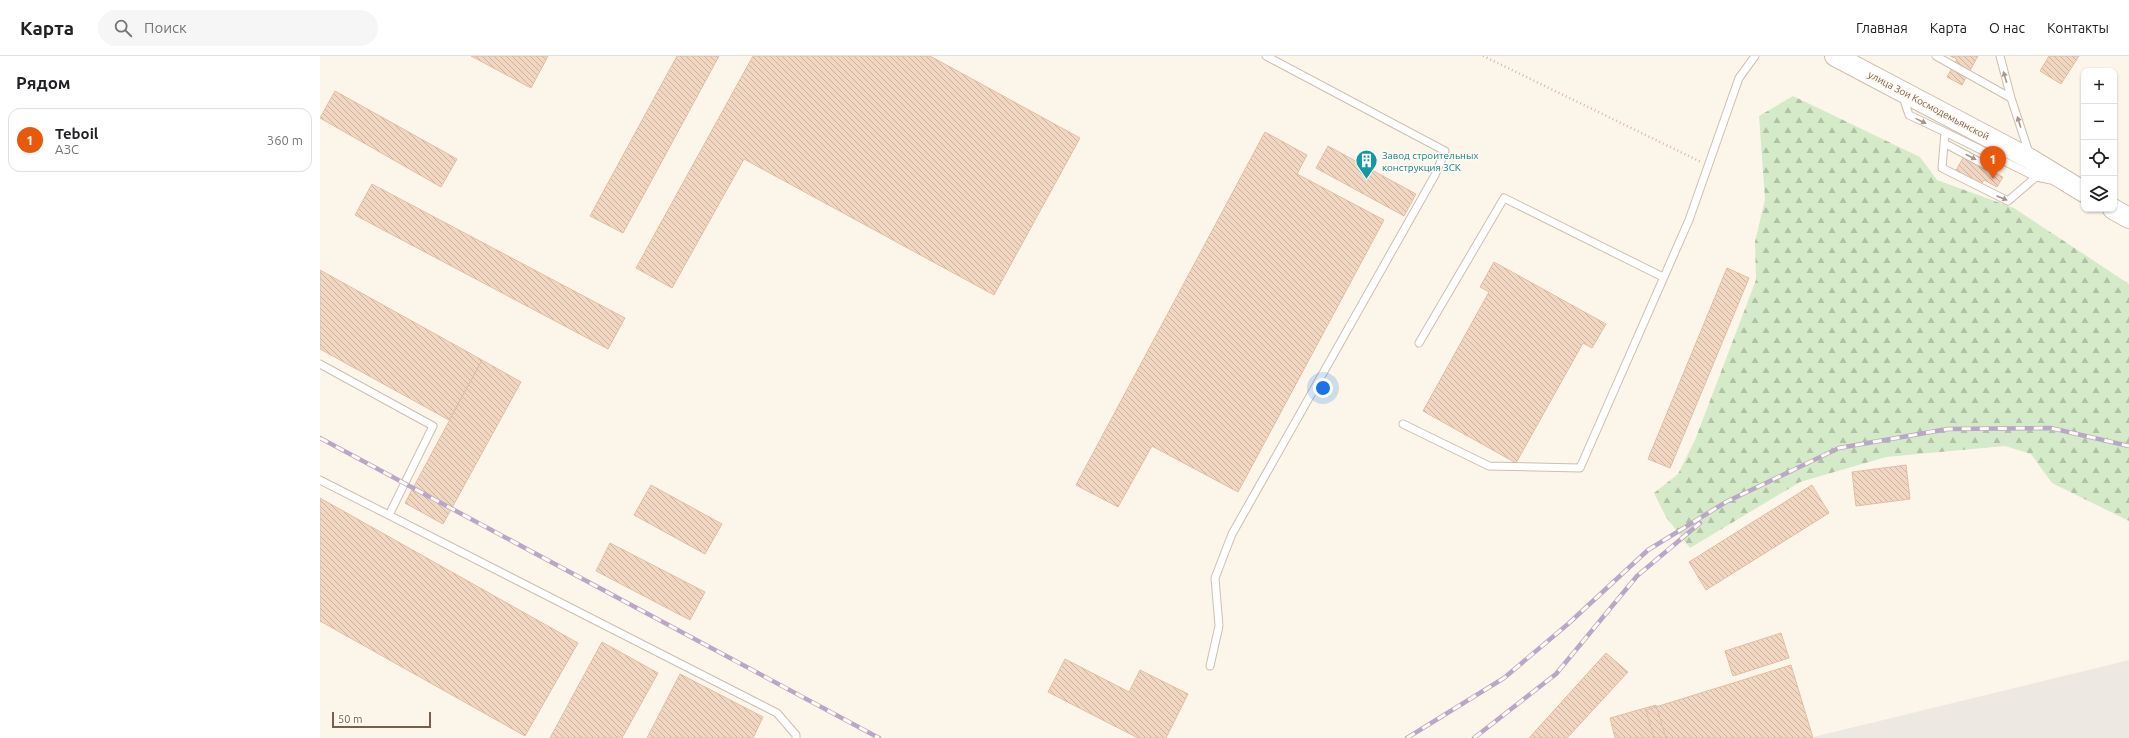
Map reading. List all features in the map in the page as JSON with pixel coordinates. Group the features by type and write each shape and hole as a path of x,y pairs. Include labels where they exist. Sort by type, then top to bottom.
{"main road":[{"name":"улица Зои Космодемьянской","path":"1835,56 1902,91 2033,168 2077,188"},
{"path":"2117,211 2129,218"}],"lane":[{"path":"1210,666 1219,626 1215,578 1232,534 1435,175 1446,151 1266,56"},
{"path":"1403,424 1489,466 1580,468 1689,220 1739,78 1755,56"},
{"path":"1936,56 2011,98"},
{"path":"2000,56 2011,98 2033,168"},
{"path":"1902,91 1909,115 1994,156 2033,168"},
{"path":"1945,132 1942,168 2008,201 2033,168"},
{"path":"1944,143 1987,166 1994,156"},
{"path":"1419,343 1504,198 1663,277"},
{"path":"320,364 433,426 389,515"},
{"path":"320,480 777,713 796,735 796,738"}],"path":[{"path":"1483,56 1708,166"}],"shaded area":[{"path":"2129,660 2129,738 1809,738"}],"green space":[{"path":"1793,96 1920,157 1937,180 2014,208 2129,284 2129,521 2052,483 2031,454 2005,446 1886,457 1800,482 1690,548 1666,517 1654,493 1678,474 1695,440 1756,280 1755,242 1765,199 1759,116"}],"building":[{"path":"471,56 548,56 531,88"},
{"path":"677,56 719,56 623,233 590,216"},
{"path":"753,56 930,56 1080,138 994,295 744,159 672,288 636,268"},
{"path":"1950,56 1978,56 1962,85 1947,77 1957,59"},
{"path":"2049,56 2079,56 2061,84 2040,71"},
{"path":"335,91 457,159 441,187 320,118"},
{"path":"1265,132 1307,155 1297,174 1384,220 1238,492 1152,446 1118,507 1076,485"},
{"name":"Завод строительных конструкция ЗСК","path":"1328,146 1416,194 1404,216 1316,168"},
{"path":"1967,151 1992,165 1989,170 2003,177 1997,187 1984,180 1981,185 1955,172"},
{"path":"372,184 625,318 608,349 355,215"},
{"path":"1494,262 1606,324 1592,348 1583,343 1516,463 1423,411 1489,292 1480,287"},
{"path":"1727,268 1749,278 1670,468 1648,459"},
{"path":"320,270 482,360 449,420 320,349"},
{"path":"482,360 521,382 443,524 405,503"},
{"path":"1906,465 1910,499 1856,506 1852,472"},
{"path":"651,485 722,524 705,554 634,515"},
{"path":"1812,485 1829,513 1706,590 1689,562"},
{"path":"320,498 578,643 525,736 320,621"},
{"path":"610,543 705,592 690,620 596,571"},
{"path":"1781,633 1789,658 1733,676 1725,651"},
{"path":"602,642 658,673 622,738 550,738"},
{"path":"1606,653 1628,672 1567,738 1529,738"},
{"path":"1065,659 1129,692 1140,670 1188,694 1166,738 1138,738 1048,692"},
{"path":"1791,665 1813,738 1654,738 1646,710"},
{"path":"680,674 763,717 753,738 647,738"},
{"path":"1656,705 1666,738 1615,738 1610,718"}],"railway":[{"path":"1407,738 1504,678 1568,624 1648,550 1726,502 1839,448 1948,429 2051,428 2129,446"},
{"path":"320,438 879,738"},
{"path":"1474,738 1556,674 1637,576 1700,523"}],"place":[{"name":"Teboil","path":"1993,179"},
{"name":"Завод строительных конструкция ЗСК","path":"1366,180"}]}
